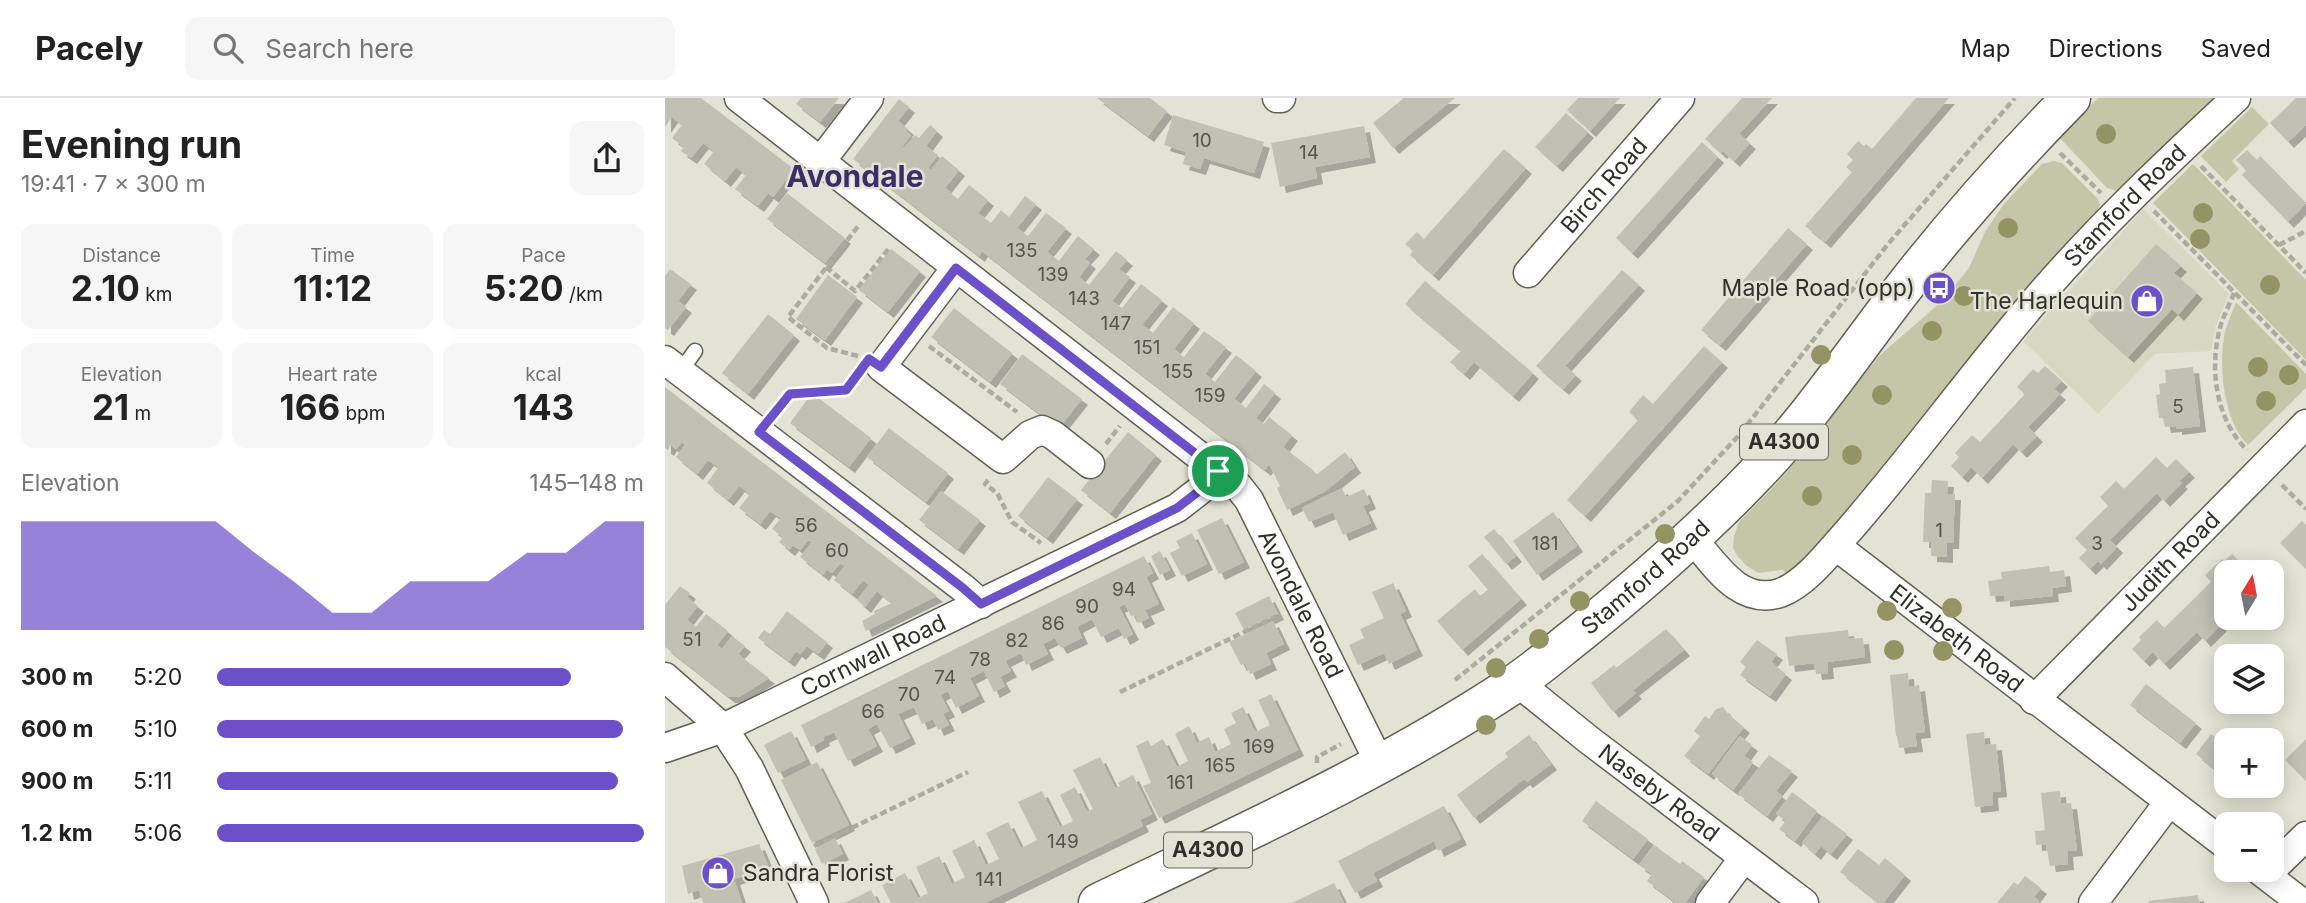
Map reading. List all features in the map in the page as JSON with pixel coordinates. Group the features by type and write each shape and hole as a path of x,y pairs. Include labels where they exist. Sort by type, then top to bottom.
{"main road":[{"name":"Stamford Road","path":"1098,903 1319,797 1453,723 1517,682 1621,600 1692,538 1779,448 1911,279 1983,193 2071,98"}],"street":[{"name":"Avondale Road","path":"739,98 1238,486 1249,500 1380,764"},
{"path":"821,161 869,98"},
{"name":"Birch Road","path":"1528,273 1681,98"},
{"name":"Stamford Road","path":"1836,545 1880,495 2033,302 2136,193 2236,98"},
{"path":"956,268 909,331 875,363 1003,459 1030,435 1042,430 1053,435 1090,464"},
{"path":"680,361 759,432 981,604"},
{"name":"Judith Road","path":"2034,700 2306,424"},
{"name":"Cornwall Road","path":"665,748 723,729 1177,508 1208,484 1218,471"},
{"path":"1692,538 1733,584 1743,591 1760,596 1781,593 1797,583 1836,545"},
{"name":"Elizabeth Road","path":"1836,545 2214,836"},
{"path":"665,677 723,729 749,768 814,903"},
{"name":"Naseby Road","path":"1517,682 1804,903"},
{"path":"2092,903 2169,802"},
{"path":"2284,855 2306,836"},
{"path":"1710,903 1744,858"},
{"path":"2275,882 2302,903"}],"path":[{"name":"Stamford Road","path":"1446,688 1678,501 1739,433 1888,244 2015,98"},
{"path":"2183,147 2306,273"},
{"path":"2058,152 2103,194"},
{"path":"2136,193 2306,365"},
{"path":"759,432 790,394 846,390 875,363 827,348 788,317 865,218"},
{"path":"2279,245 2306,231"},
{"path":"826,267 855,291 894,241"},
{"path":"2234,293 2220,328 2216,360 2217,391 2223,416 2237,440 2250,453"},
{"path":"909,331 1030,421 1036,433"},
{"path":"2276,480 2306,509"},
{"path":"985,484 997,493 1012,522 1049,549"},
{"path":"1120,692 1301,605"},
{"path":"1317,757 1349,740"},
{"path":"791,856 968,772"}],"shaded area":[{"path":"2098,98 2219,98 2124,189 2117,191 2107,188 2058,136"},
{"path":"2252,107 2269,124 2232,161 2239,169 2226,182 2201,156"},
{"path":"2054,161 2062,163 2098,199 2098,210 1975,352 1827,538 1787,574 1783,570 1758,573 1747,566 1733,548 1739,522 1780,480 1879,356 1941,302 1969,268 1985,232 2003,205 2042,164"},
{"path":"2193,164 2306,280 2306,360 2153,203"},
{"path":"2143,209 2229,294 2215,328 2211,351 2155,354 2098,414 2023,341"},
{"path":"2236,302 2306,374 2306,388 2248,445 2233,421 2222,373 2223,342"}],"building":[{"path":"665,98 701,98 794,169 773,197 768,193 758,206 735,189 746,175 736,167 725,181 704,164 714,151 703,143 691,158 681,151 684,147 672,138 682,125 672,117 665,127"},
{"path":"801,98 839,98 820,122 796,104"},
{"path":"1097,98 1150,98 1167,111 1148,136"},
{"path":"1404,98 1455,98 1393,148 1373,123"},
{"path":"1578,98 1620,98 1590,131 1567,110"},
{"path":"1742,98 1772,98 1739,134 1750,143 1734,161 1705,139"},
{"path":"1916,98 1949,98 1825,242 1805,226 1852,172 1846,167 1853,160 1847,154 1858,141 1872,149"},
{"path":"2296,98 2306,98 2306,125 2288,142 2270,123"},
{"path":"899,99 909,107 898,121 911,135 902,147 915,135 919,138 930,125 937,131 926,146 938,155 928,168 931,170 942,156 959,170 945,188 958,199 969,185 988,200 978,213 991,223 1001,210 1009,217 1025,196 1036,204 1017,228 1028,236 1046,213 1066,228 1047,252 1059,261 1078,236 1094,249 1085,259 1090,263 1079,277 1089,285 1116,251 1127,260 1119,269 1130,277 1112,301 1122,308 1141,284 1162,300 1142,325 1153,333 1173,307 1194,323 1174,349 1184,357 1204,331 1226,347 1205,374 1215,382 1236,355 1256,371 1234,399 1246,408 1264,384 1275,393 1256,418 1264,424 1269,417 1292,435 1283,447 1316,475 1345,452 1355,467 1324,492 1287,510 1277,488 1280,486 1269,464 1265,470 982,251 979,256 853,159"},
{"path":"1566,113 1588,132 1557,166 1535,147"},
{"path":"1173,115 1264,142 1254,173 1204,158 1200,169 1183,164 1186,152 1164,145"},
{"path":"1364,126 1370,157 1315,167 1317,178 1280,187 1271,143"},
{"path":"1702,142 1718,157 1632,253 1616,238"},
{"path":"1504,149 1526,168 1433,275 1410,255 1413,251 1405,244 1417,232 1424,239"},
{"path":"2247,150 2257,160 2260,156 2306,203 2288,222 2242,175 2246,170 2236,160"},
{"path":"787,193 845,238 825,263 767,219"},
{"path":"1788,228 1807,244 1720,345 1701,330"},
{"name":"The Harlequin","path":"2156,244 2181,266 2174,273 2197,293 2178,315 2172,309 2128,357 2088,321"},
{"path":"891,249 920,271 888,312 859,290"},
{"path":"670,269 691,284 678,301 686,307 668,330 665,328 665,276"},
{"path":"1622,270 1639,285 1565,366 1576,375 1563,389 1536,366"},
{"path":"828,275 857,297 825,340 796,319"},
{"path":"1425,281 1533,373 1513,396 1474,362 1464,374 1450,362 1461,351 1405,304"},
{"path":"954,308 1012,353 990,382 931,337"},
{"path":"768,314 794,335 748,394 722,373"},
{"path":"1704,346 1722,362 1585,516 1567,500 1638,420 1629,412 1643,395 1653,404"},
{"path":"1022,354 1082,399 1059,428 1000,384"},
{"path":"2045,366 2062,381 2054,389 2060,394 2028,427 2037,436 2021,452 2013,444 1982,478 1971,467 1962,477 1951,466 1959,457 1955,453 1972,435 1980,442 2025,394 2017,387 2033,369 2038,373"},
{"path":"2193,367 2200,426 2176,429 2176,426 2165,427 2163,418 2159,418 2156,395 2160,394 2159,384 2166,383 2165,370"},
{"path":"665,387 937,596 866,631 862,621 875,614 874,611 892,603 877,591 865,607 857,600 869,585 863,580 852,594 834,580 845,566 840,563 832,573 827,569 823,575 800,557 812,542 808,540 800,550 793,545 789,550 779,542 783,537 772,529 781,518 770,511 760,524 739,508 750,494 739,486 728,500 707,483 718,468 715,465 708,460 697,474 676,457 685,445 682,442 676,449 671,445 668,450 665,448"},
{"path":"812,393 871,438 849,467 790,423"},
{"path":"889,428 948,473 926,502 867,457"},
{"path":"1128,432 1156,455 1110,513 1081,490"},
{"path":"2156,457 2167,468 2176,459 2189,472 2164,501 2157,493 2110,540 2117,547 2101,564 2098,561 2090,569 2079,558 2087,550 2075,538 2108,506 2100,497 2116,481 2124,489"},
{"path":"1048,477 1077,499 1047,538 1018,516"},
{"path":"1932,480 1948,481 1947,494 1955,494 1953,543 1947,543 1947,557 1931,556 1931,542 1923,542 1925,493 1931,493"},
{"path":"1342,488 1346,497 1364,489 1370,503 1363,506 1371,523 1343,535 1333,512 1309,522 1302,508"},
{"path":"941,491 980,520 958,549 919,520"},
{"path":"1553,512 1577,546 1537,575 1513,541"},
{"path":"1222,518 1244,562 1219,574 1197,530"},
{"path":"2302,521 2306,525 2306,569 2280,543"},
{"path":"1494,529 1516,556 1506,564 1484,537"},
{"path":"1192,533 1207,564 1182,576 1170,553 1180,548 1176,541"},
{"path":"1160,551 1170,570 1160,575 1151,556"},
{"path":"1482,554 1521,599 1462,650 1437,621 1475,589 1480,596 1488,590 1468,566"},
{"path":"2232,554 2238,560 2225,560"},
{"path":"1144,556 1153,573 1146,577 1159,604 1145,610 1149,618 1139,623 1135,615 1131,616 1125,604 1119,607 1133,634 1124,639 1119,628 1101,637 1092,619 1077,627 1082,638 1061,648 1055,638 1043,644 1048,654 1026,665 1021,653 1005,661 1011,671 1000,677 1005,686 994,692 984,671 970,678 979,696 956,708 948,691 940,695 949,711 943,714 949,725 938,730 933,719 922,724 914,707 898,714 910,738 890,748 877,724 868,729 877,746 848,761 834,732 811,747 801,725"},
{"path":"2049,566 2050,572 2064,570 2066,586 2052,588 2053,596 2004,601 2004,595 1990,596 1988,581 2002,579 2001,572"},
{"path":"2214,567 2213,617 2216,630 2205,641 2197,632 2164,664 2153,652 2144,661 2132,649 2141,640 2139,637 2157,620 2164,628 2211,582 2205,575"},
{"path":"1393,583 1406,611 1400,614 1417,650 1389,664 1384,653 1358,665 1349,645 1364,638 1360,629 1384,618 1372,592"},
{"path":"680,586 690,593 687,597 698,606 687,620 696,627 706,614 728,631 717,645 722,649 732,636 745,646 738,654 769,678 739,697 729,697 665,647 665,605"},
{"path":"1269,596 1278,614 1244,630 1235,613"},
{"path":"787,611 827,642 818,654 807,646 800,654 796,651 789,661 758,638 764,630 770,634"},
{"path":"1273,621 1284,644 1266,653 1271,664 1250,674 1245,663 1241,665 1229,642"},
{"path":"1666,629 1684,650 1633,690 1636,693 1613,712 1591,683 1614,665 1616,668"},
{"path":"1848,630 1849,639 1863,638 1865,657 1827,662 1828,673 1816,674 1814,663 1789,666 1785,637"},
{"path":"1757,640 1777,654 1771,662 1786,674 1770,696 1740,675 1746,667 1740,662"},
{"path":"1908,673 1909,687 1919,685 1925,732 1915,733 1917,746 1899,748 1890,675"},
{"path":"2146,684 2196,723 2180,743 2130,705"},
{"path":"1271,694 1298,750 1159,818 1143,786 1151,783 1136,746 1148,740 1151,746 1163,739 1177,767 1188,761 1175,734 1189,726 1197,743 1209,737 1215,752 1231,744 1224,729 1236,723 1231,713 1243,707 1255,732 1270,725 1258,700"},
{"path":"1723,707 1744,727 1708,774 1684,756 1700,736 1694,731 1705,716 1709,719 1716,709"},
{"path":"791,731 806,760 778,773 764,745"},
{"path":"1984,732 1985,745 1996,744 2001,791 1992,792 1993,805 1975,807 1966,734"},
{"path":"2211,734 2214,736 2214,768 2196,754"},
{"path":"1529,735 1551,764 1527,782 1524,779 1474,818 1457,795 1508,757 1505,753"},
{"path":"1740,736 1752,745 1744,756 1753,762 1733,790 1712,774"},
{"path":"2306,739 2306,781 2285,760"},
{"path":"1769,755 1792,771 1776,791 1782,796 1767,816 1738,794"},
{"path":"1100,757 1115,788 1120,786 1118,783 1133,775 1152,814 1140,820 1143,826 985,903 891,903 882,885 905,873 918,898 928,893 916,867 939,856 952,884 965,877 952,851 974,840 986,865 999,859 986,833 1008,822 1021,848 1037,840 1018,802 1042,791 1060,827 1073,821 1060,795 1075,787 1087,812 1093,809 1073,770"},
{"path":"817,762 849,825 812,843 781,780"},
{"path":"2060,791 2061,804 2071,803 2077,850 2067,851 2068,864 2050,866 2046,844 2036,845 2035,831 2045,830 2041,793"},
{"path":"1792,792 1817,811 1795,841 1779,829 1786,821 1776,814"},
{"path":"1596,801 1648,839 1633,859 1582,821"},
{"path":"1444,806 1461,839 1438,851 1434,841 1373,873 1377,881 1355,893 1338,861"},
{"path":"1823,816 1847,834 1831,854 1821,846 1815,854 1802,843"},
{"path":"835,838 843,854 822,864 815,849"},
{"name":"Sandra Florist","path":"759,844 769,868 734,879 742,903 703,903 699,890 688,894 682,866"},
{"path":"1654,845 1704,877 1685,903 1676,903 1647,881 1652,874 1639,865"},
{"path":"1858,849 1879,865 1885,858 1905,875 1883,903 1879,903 1840,872"},
{"path":"2025,876 2041,888 2034,897 2038,903 1997,903 2014,882 2018,885"},
{"path":"1334,883 1344,903 1292,903 1304,897"},
{"path":"871,890 878,903 844,903 859,896"},
{"path":"2198,895 2199,903 2148,901"}],"place":[{"name":"Maple Road (opp)","path":"1939,288"},
{"name":"The Harlequin","path":"2147,301"},
{"name":"Sandra Florist","path":"718,873"}],"district":[{"name":"Avondale","path":"855,177"}],"route":[{"path":"956,268 1218,471 1208,484 1177,508 981,604 759,432 790,394 846,390 869,359 881,367 956,268"}]}
